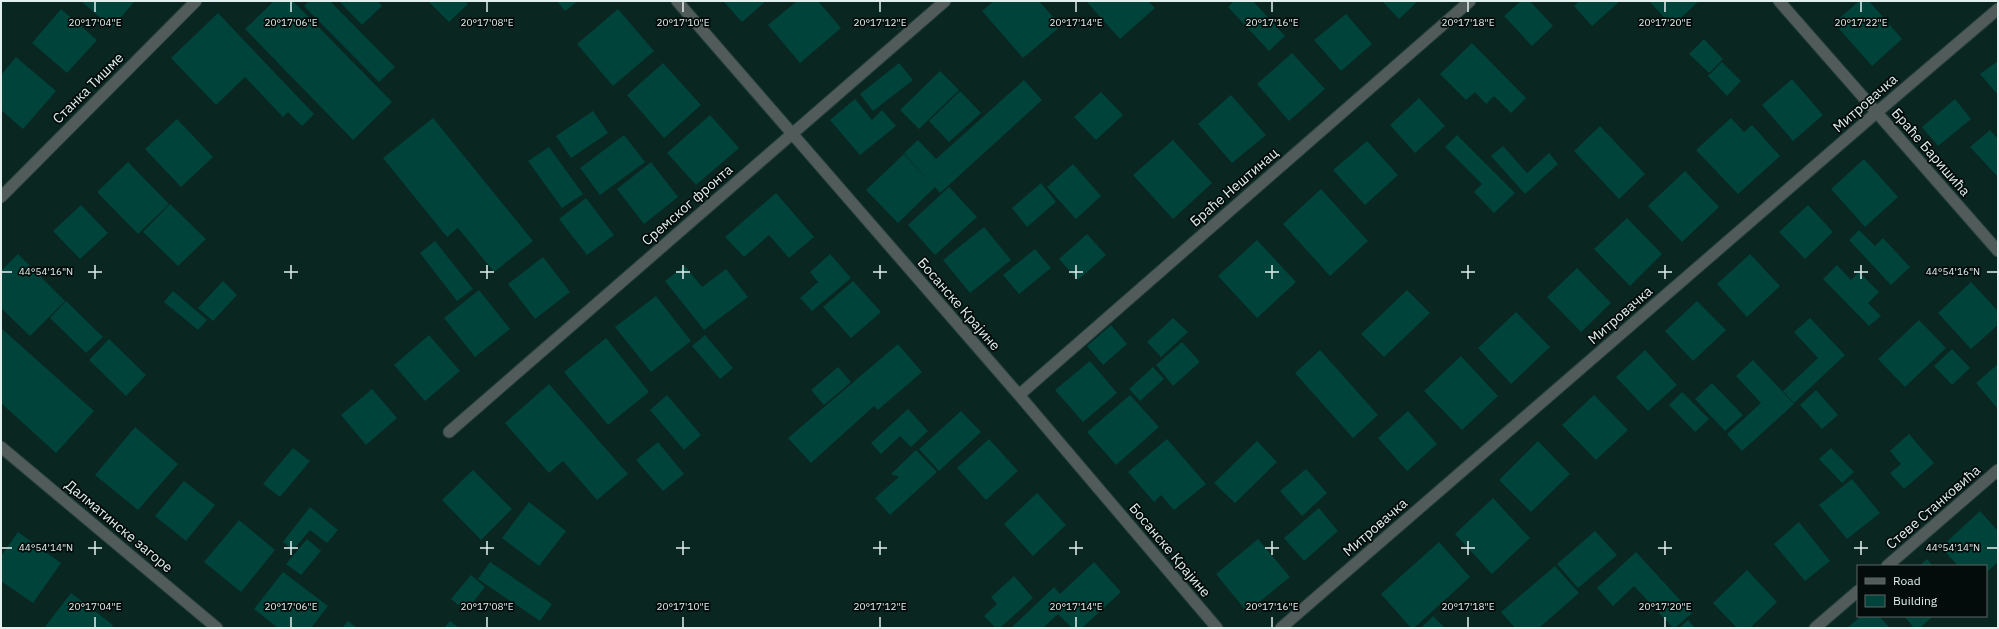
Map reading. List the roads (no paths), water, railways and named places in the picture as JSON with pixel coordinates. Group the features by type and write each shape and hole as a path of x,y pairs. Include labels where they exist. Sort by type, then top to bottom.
{"street":[{"name":"Станка Тишме","path":"1,197 196,1"},
{"name":"Босанске Крајине","path":"677,1 1019,395 1216,628"},
{"name":"Сремског фронта","path":"448,432 945,1"},
{"name":"Браће Нештинац","path":"1019,395 1470,1"},
{"name":"Браће Баришића","path":"1779,1 1998,251"},
{"name":"Митровачка","path":"1281,628 1998,9"},
{"name":"Далматинске загоре","path":"1,447 217,628"},
{"name":"Стеве Станковића","path":"1888,565 1998,470"},
{"path":"1815,628 1857,592"}]}
